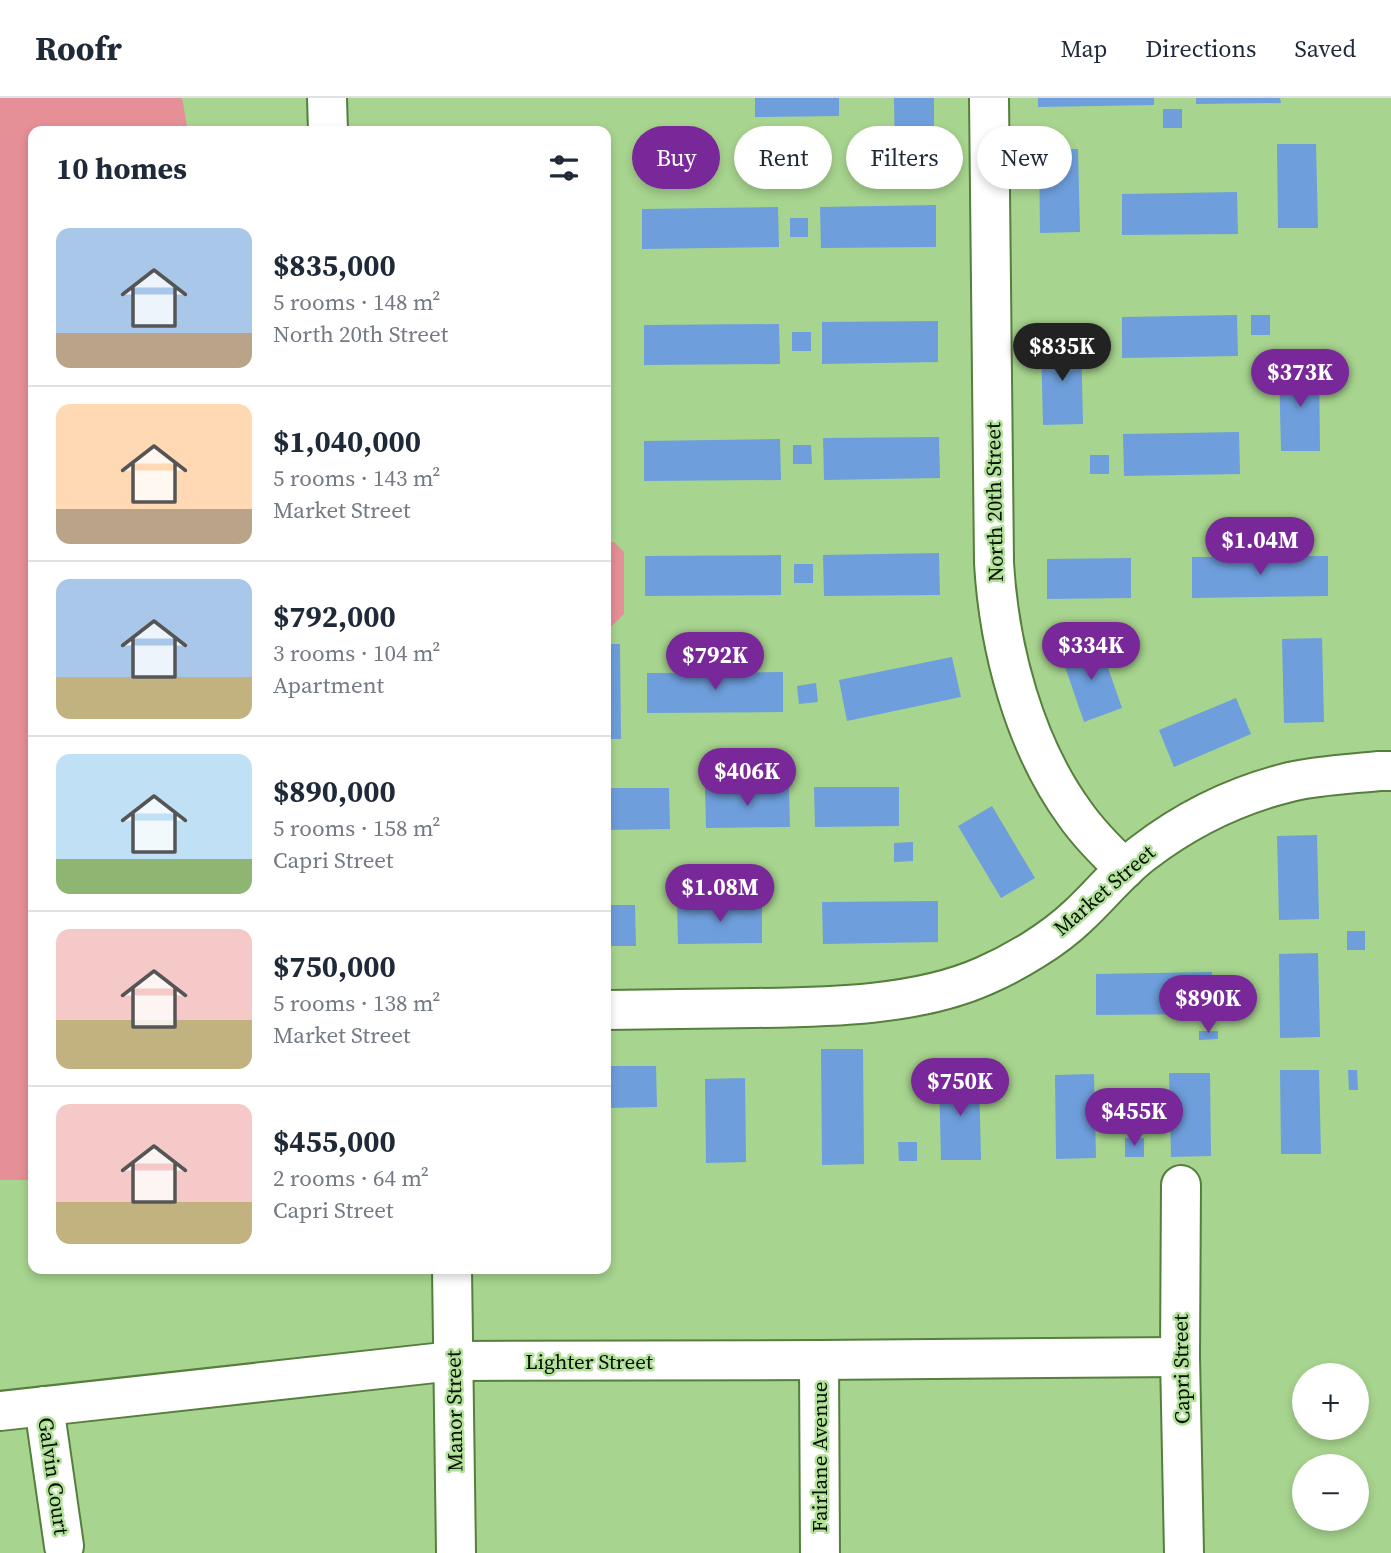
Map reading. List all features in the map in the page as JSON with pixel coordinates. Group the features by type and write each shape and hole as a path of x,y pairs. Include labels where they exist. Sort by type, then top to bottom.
{"street":[{"path":"327,98 328,126"},
{"name":"North 20th Street","path":"989,98 993,563 1006,655 1021,705 1046,767 1091,835 1125,869"},
{"name":"Market Street","path":"611,1010 848,1004 884,1001 947,989 983,977 1065,928 1141,854 1209,811 1264,789 1292,782 1391,771"},
{"name":"Capri Street","path":"1181,1185 1180,1356 1184,1553"},
{"name":"Manor Street","path":"452,1274 456,1553"},
{"name":"Lighter Street","path":"0,1411 453,1361 1180,1356"},
{"name":"Fairlane Avenue","path":"819,1360 820,1553"},
{"name":"Galvin Court","path":"44,1406 64,1546"}],"shaded area":[{"path":"0,98 182,98 187,126 28,126 28,1180 0,1180"},
{"path":"611,542 614,542 624,552 624,614 612,626"}],"building":[{"path":"755,98 839,98 839,116 755,117"},
{"path":"894,98 934,98 934,126 894,126"},
{"path":"1038,98 1154,98 1154,105 1038,107"},
{"path":"1196,98 1280,98 1281,103 1196,104"},
{"path":"1163,109 1182,109 1182,128 1163,128"},
{"path":"1277,144 1316,144 1318,228 1278,228"},
{"path":"1072,149 1078,149 1080,232 1040,233 1039,189 1072,189"},
{"path":"1237,192 1238,234 1122,235 1122,194"},
{"path":"936,205 936,247 821,248 820,207"},
{"path":"778,207 779,247 642,249 642,209"},
{"path":"790,218 808,218 808,237 790,237"},
{"path":"1237,315 1238,356 1122,358 1122,317"},
{"path":"1251,315 1270,315 1270,335 1251,335"},
{"path":"938,321 938,362 822,364 822,322"},
{"path":"779,324 780,364 644,365 644,325"},
{"path":"792,332 811,332 811,351 792,351"},
{"path":"1081,340 1083,424 1043,425 1041,342"},
{"path":"1319,367 1320,451 1281,451 1279,368"},
{"path":"1239,432 1240,474 1124,476 1123,434"},
{"path":"939,437 940,478 824,480 823,438"},
{"path":"780,439 781,480 644,481 644,441"},
{"path":"793,445 811,445 812,464 793,464"},
{"path":"1090,455 1109,455 1109,474 1090,474"},
{"path":"939,553 940,595 824,596 823,555"},
{"path":"781,555 781,595 645,596 645,556"},
{"path":"1328,556 1328,596 1192,598 1192,557"},
{"path":"1131,558 1131,598 1047,599 1047,559"},
{"path":"794,564 813,564 813,583 794,583"},
{"path":"1322,638 1324,722 1284,723 1282,639"},
{"path":"1099,642 1122,708 1084,722 1061,655"},
{"path":"611,644 620,644 621,739 611,739"},
{"path":"952,657 961,697 847,721 839,680"},
{"path":"783,672 783,712 647,713 647,673"},
{"path":"816,683 818,702 799,704 797,686"},
{"path":"1236,698 1251,734 1174,767 1159,730"},
{"path":"814,787 899,787 899,826 815,827"},
{"path":"611,788 669,788 670,829 611,830"},
{"path":"705,788 789,788 790,827 706,828"},
{"path":"992,806 1035,878 1001,898 958,826"},
{"path":"1317,835 1319,919 1279,920 1277,836"},
{"path":"913,842 913,861 894,862 894,843"},
{"path":"938,901 938,942 823,944 822,902"},
{"path":"677,904 762,904 762,943 678,944"},
{"path":"611,905 635,905 636,946 611,946"},
{"path":"1347,931 1365,931 1365,950 1347,950"},
{"path":"1318,953 1320,1037 1280,1038 1279,954"},
{"path":"1212,972 1212,1014 1096,1015 1096,974"},
{"path":"1199,1031 1218,1031 1218,1039 1199,1040"},
{"path":"821,1049 863,1049 864,1164 822,1165"},
{"path":"611,1066 656,1066 657,1107 611,1108"},
{"path":"1280,1070 1319,1070 1321,1154 1281,1154"},
{"path":"1348,1070 1357,1070 1358,1090 1349,1090"},
{"path":"1169,1073 1210,1073 1211,1156 1171,1157"},
{"path":"1094,1074 1096,1158 1056,1159 1055,1075"},
{"path":"979,1076 981,1160 941,1160 939,1077"},
{"path":"745,1078 746,1162 706,1163 705,1079"},
{"path":"1125,1138 1144,1138 1144,1157 1125,1157"},
{"path":"898,1142 917,1142 917,1161 899,1161"}]}
